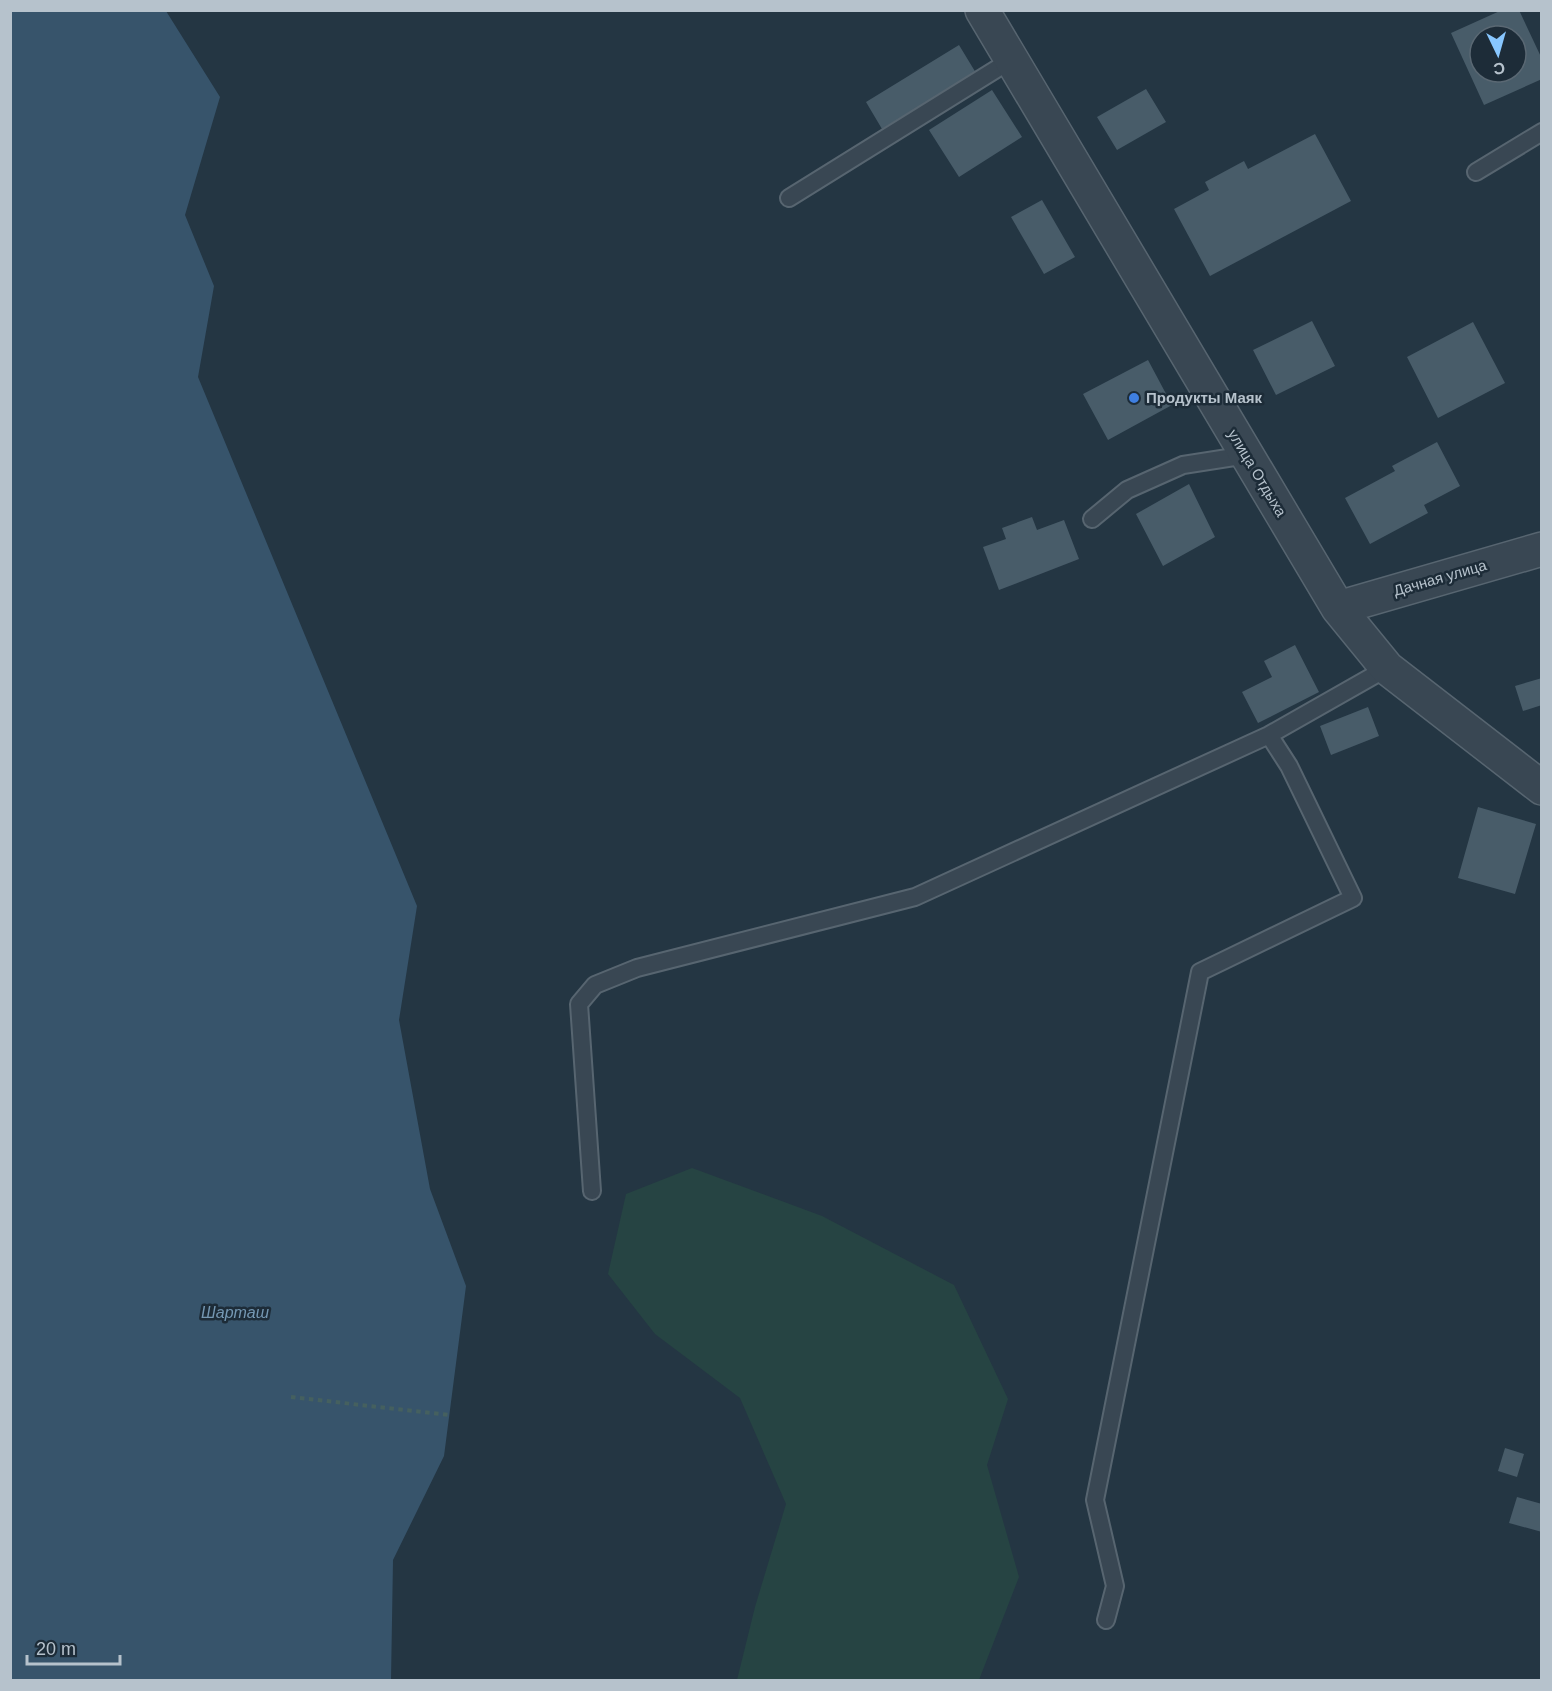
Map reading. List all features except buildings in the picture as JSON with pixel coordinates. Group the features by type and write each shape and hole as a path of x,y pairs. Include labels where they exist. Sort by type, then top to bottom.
{"street":[{"name":"улица Отдыха","path":"982,10 1338,608 1388,668 1542,788"},
{"name":"Дачная улица","path":"1338,608 1542,549"}],"lane":[{"path":"789,198 1011,60"},
{"path":"1476,172 1542,132"},
{"path":"1092,519 1127,490 1183,465 1247,455"},
{"path":"592,1191 579,1004 595,985 637,968 915,897 1269,735 1388,668"},
{"path":"1106,1620 1115,1586 1095,1500 1200,972 1353,898 1289,766 1269,735"}],"path":[{"path":"291,1397 449,1415"}],"green space":[{"path":"692,1168 822,1216 954,1285 1008,1399 987,1465 1019,1577 979,1680 737,1680 755,1607 786,1504 740,1398 655,1334 608,1274 626,1194"}],"water":[{"name":"Шарташ","path":"11,10 166,11 220,97 185,215 214,286 198,377 417,906 399,1020 430,1189 466,1286 444,1456 393,1560 391,1680 11,1680"}],"place":[{"name":"Продукты Маяк","path":"1134,398"}]}
